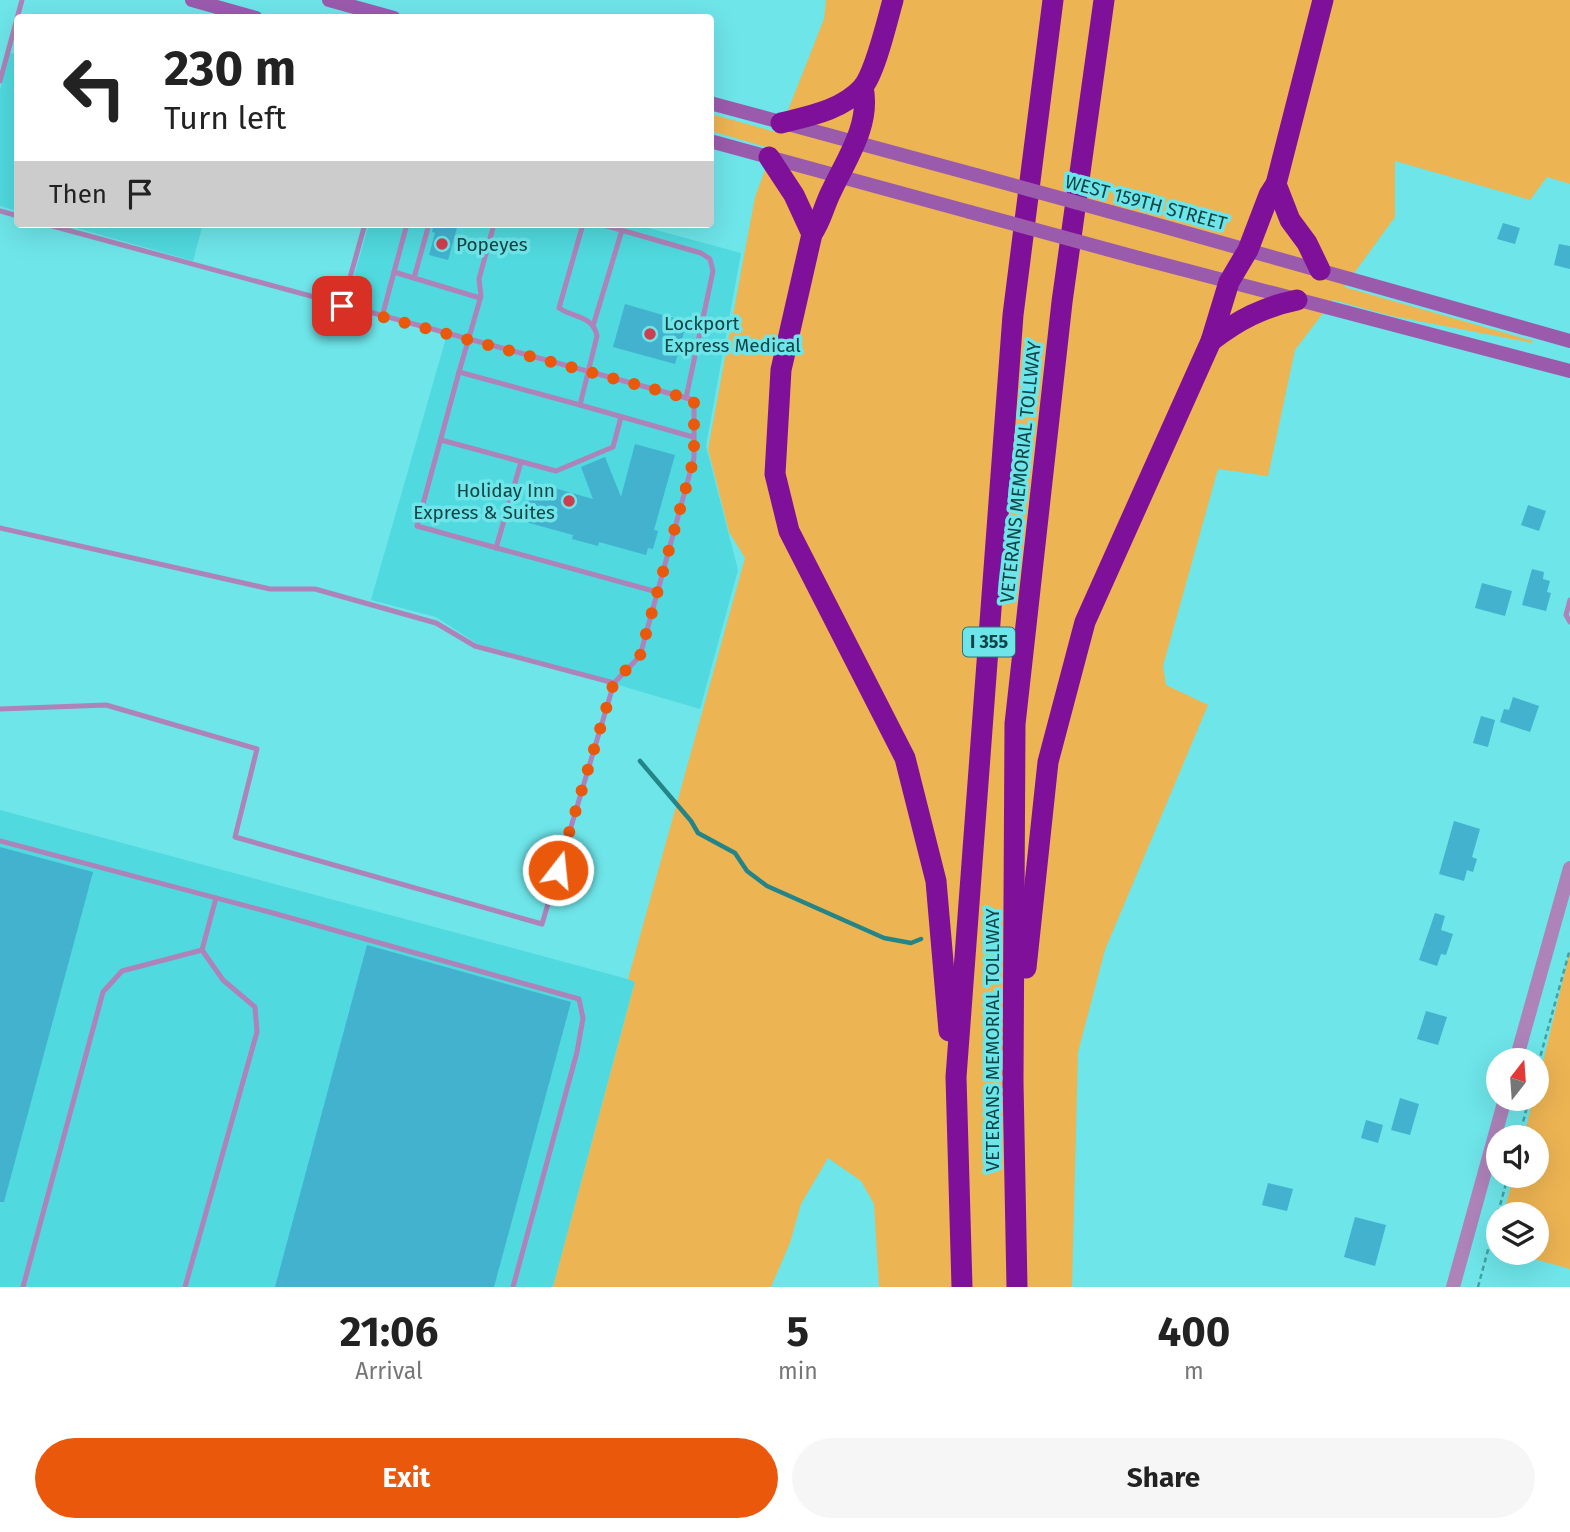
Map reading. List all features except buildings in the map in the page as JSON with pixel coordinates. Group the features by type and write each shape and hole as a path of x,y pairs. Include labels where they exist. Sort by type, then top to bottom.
{"highway":[{"path":"782,123 822,112 848,99 863,87 893,0"},
{"name":"VETERANS MEMORIAL TOLLWAY","path":"962,1287 956,1077 1013,315 1053,0"},
{"name":"VETERANS MEMORIAL TOLLWAY","path":"1017,1287 1013,1082 1015,724 1062,302 1104,0"},
{"path":"1013,1082 1048,762 1085,622 1211,341 1229,282 1248,250 1269,195 1276,184 1323,0"},
{"path":"863,87 866,99 856,143 830,192 821,222 812,234 781,370 775,474 789,531 905,758 936,881 957,1110"},
{"path":"769,157 794,195 812,234"},
{"path":"1276,184 1290,220 1307,243 1320,270"},
{"path":"1211,341 1236,322 1261,310 1297,300"}],"main road":[{"path":"192,0 242,14"},
{"path":"329,0 380,14"},
{"name":"WEST 159TH STREET","path":"714,104 1570,341"},
{"path":"714,142 1139,258 1570,371"}],"street":[{"path":"1519,1048 1570,868"},
{"path":"1453,1287 1502,1111"}],"lane":[{"path":"0,81 14,29"},
{"path":"0,709 106,705 257,749 235,837 542,924 614,682 640,656 694,458 694,400 60,228"},
{"path":"78,233 79,228"},
{"path":"342,306 364,228"},
{"path":"382,317 406,228"},
{"path":"414,278 428,228"},
{"path":"493,228 479,279 480,298 417,526 657,593"},
{"path":"580,405 597,336 586,319 559,308 582,228"},
{"path":"615,228 701,253 710,259 713,271 687,398"},
{"path":"593,326 622,230"},
{"path":"394,272 480,298"},
{"path":"459,372 693,437"},
{"path":"441,440 556,471 613,447 621,416"},
{"path":"496,548 521,462"},
{"path":"0,528 270,589 315,589 436,622 475,646 614,682"},
{"path":"1570,600 1566,615 1570,622"},
{"path":"0,841 579,999 583,1018 577,1052 513,1287"},
{"path":"202,950 216,898"},
{"path":"23,1287 103,992 122,971 202,950"},
{"path":"186,1287 257,1032 256,1007 223,980 202,950"}],"path":[{"path":"1543,1048 1570,949"},
{"path":"1478,1287 1505,1188"}],"shaded area":[{"path":"826,0 1570,0 1570,184 1547,177 1530,200 1395,161 1395,217 1344,287 1533,341 1532,343 1392,316 1333,300 1295,350 1268,476 1218,469 1163,666 1166,685 1208,705 1105,950 1078,1052 1072,1287 879,1287 874,1204 861,1181 828,1158 801,1204 790,1243 771,1287 553,1287 635,982 628,979 745,558 729,532 708,449 755,197 773,149 714,132 714,115 779,133 824,19"},
{"path":"10,53 14,54 14,210 0,206 0,90"},
{"path":"76,228 202,228 193,261"},
{"path":"368,228 649,228 741,253 706,446 738,570 700,709 476,643 436,617 371,600 448,331 346,304"},
{"path":"0,810 635,981 553,1287 0,1287"},
{"path":"1570,951 1570,1269 1549,1263 1549,1202 1506,1202 1511,1188 1549,1188 1549,1125 1527,1125 1530,1111 1549,1111 1549,1048 1546,1048"}],"waterway":[{"path":"640,761 698,833 735,853 747,871 767,886 884,938 911,943 921,939"}],"place":[{"name":"Popeyes","path":"442,244"},
{"name":"Lockport Express Medical","path":"650,334"},
{"name":"Holiday Inn Express & Suites","path":"569,501"}],"route":[{"path":"342,306 694,400 694,458 640,656 614,682 558,870"}]}
